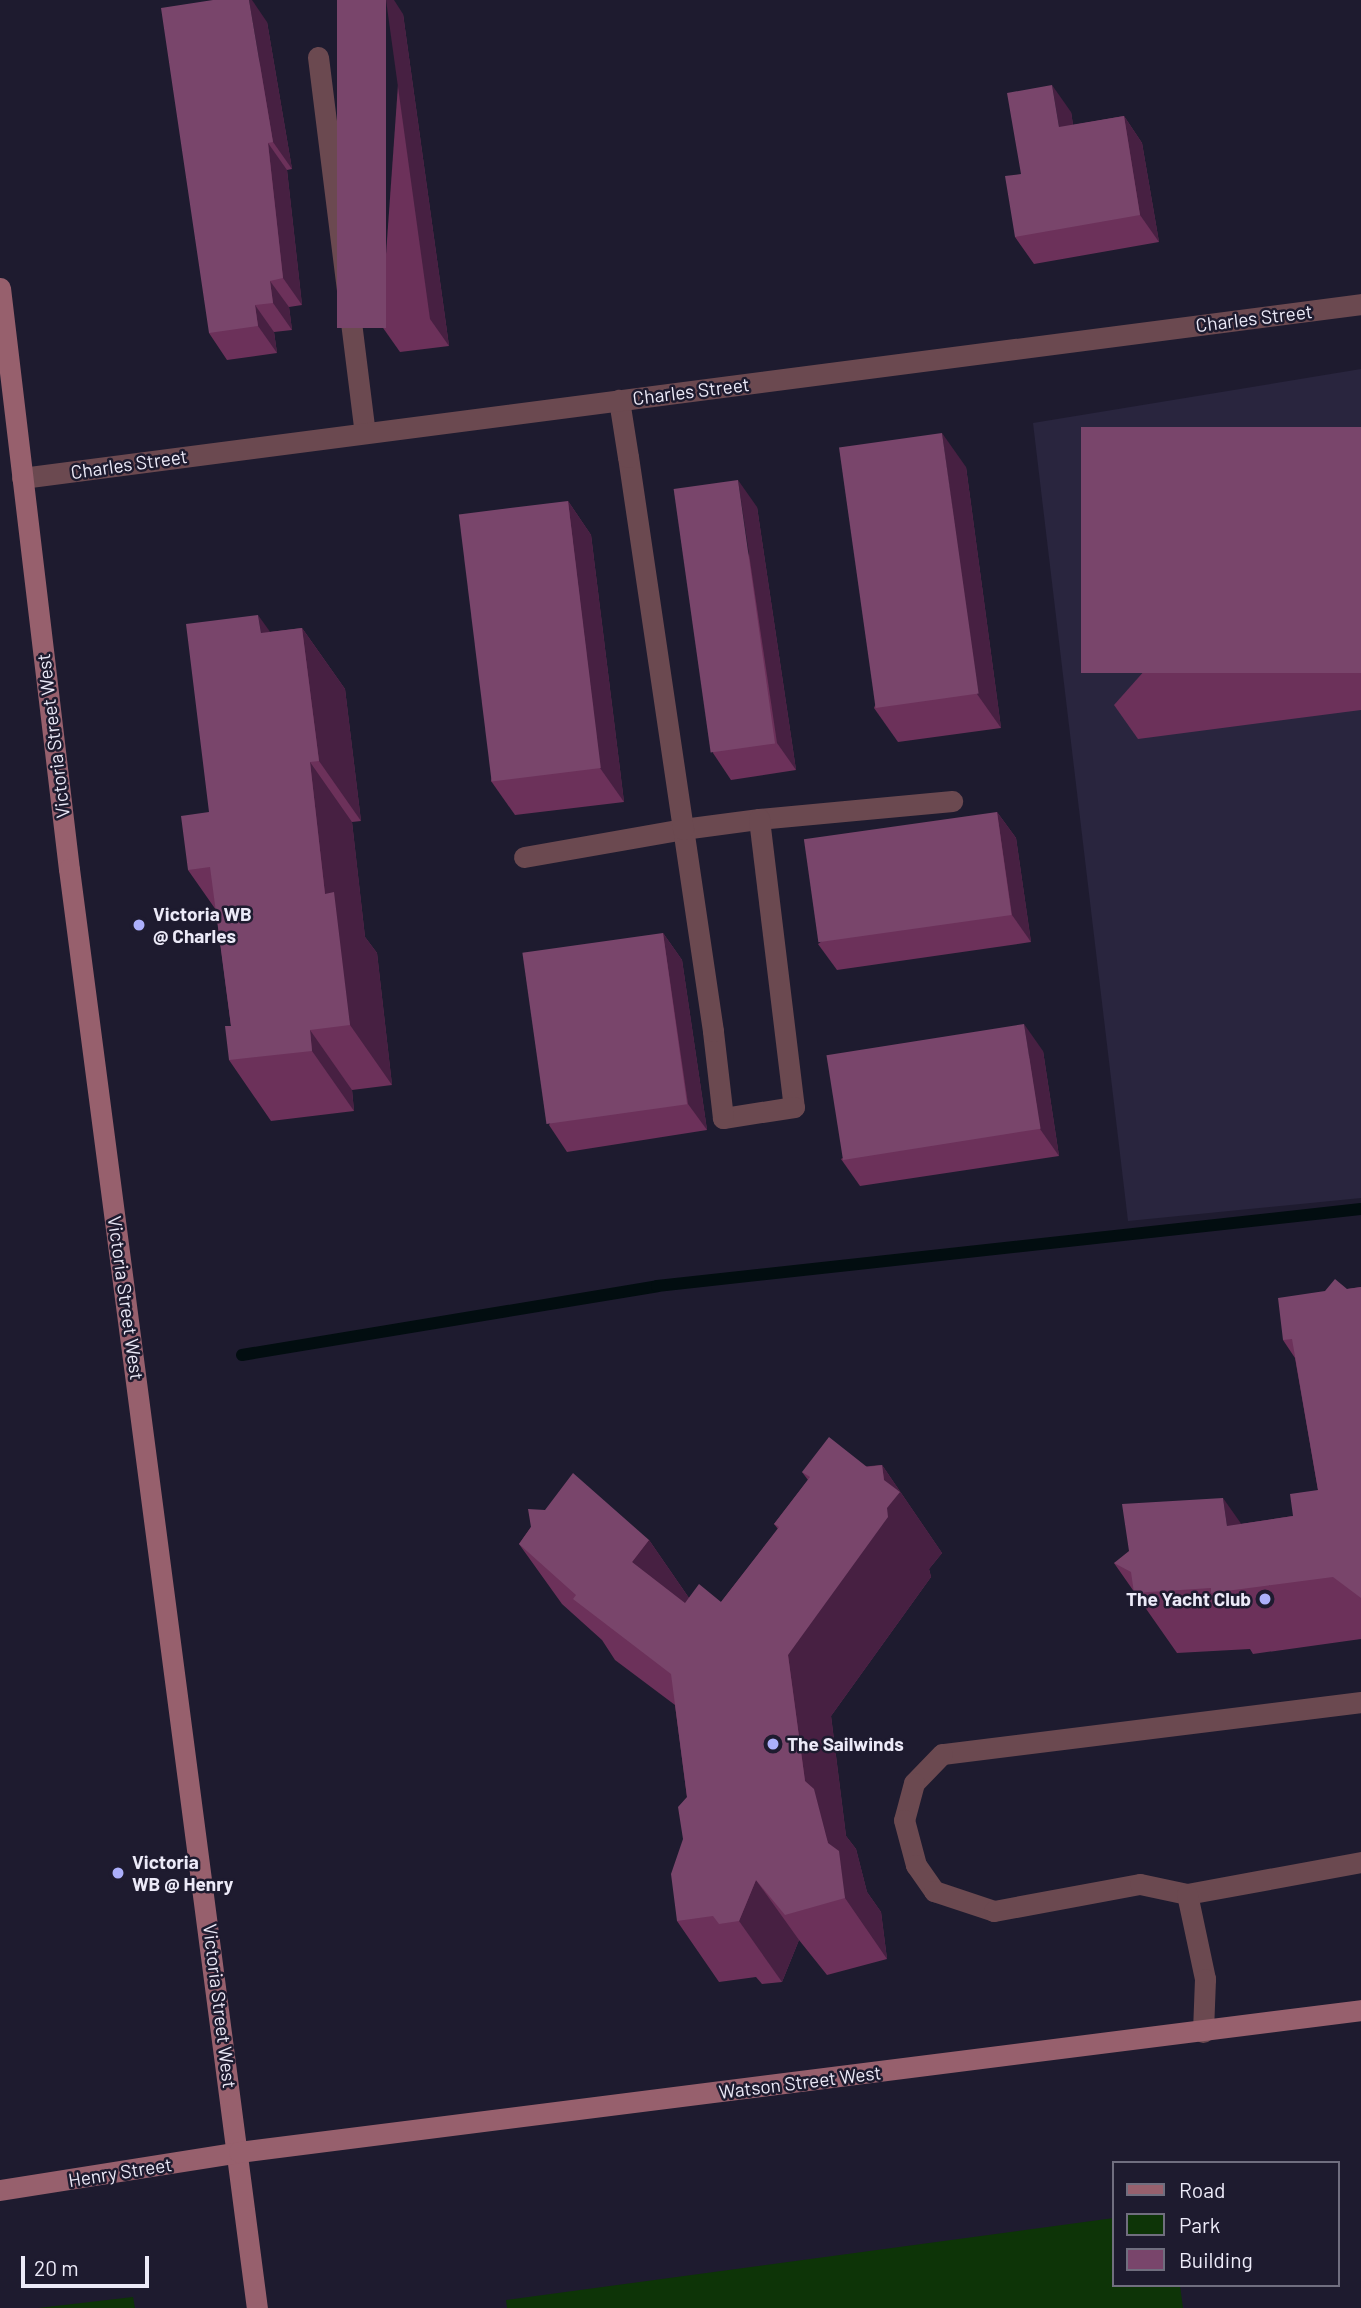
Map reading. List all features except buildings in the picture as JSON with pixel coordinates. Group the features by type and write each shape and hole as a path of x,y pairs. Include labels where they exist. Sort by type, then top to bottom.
{"main road":[{"name":"Victoria Street West","path":"0,288 22,478 257,2308"},
{"name":"Watson Street West","path":"239,2152 1361,2010"},
{"name":"Henry Street","path":"0,2190 239,2152"}],"street":[{"path":"318,57 365,433"},
{"name":"Charles Street","path":"22,478 1361,304"},
{"path":"620,400 723,1118 794,1107 759,819"},
{"path":"524,856 759,819 952,801"},
{"path":"1361,1702 984,1744 942,1754 914,1783 904,1821 916,1865 934,1891 963,1905 994,1911 1140,1884 1187,1894 1361,1862"},
{"path":"1187,1894 1205,1979 1203,2032"}],"shaded area":[{"path":"1361,369 1361,1198 1128,1221 1033,423"}],"green space":[{"path":"1112,2218 1112,2287 1180,2287 1183,2308 507,2308 506,2300"},
{"path":"133,2297 135,2308 38,2308"}],"waterway":[{"path":"242,1355 657,1286 1361,1209"}],"place":[{"name":"Victoria WB @ Charles","path":"139,925"},
{"name":"The Yacht Club","path":"1265,1599"},
{"name":"The Sailwinds","path":"773,1744"},
{"name":"Victoria WB @ Henry","path":"118,1873"}]}
